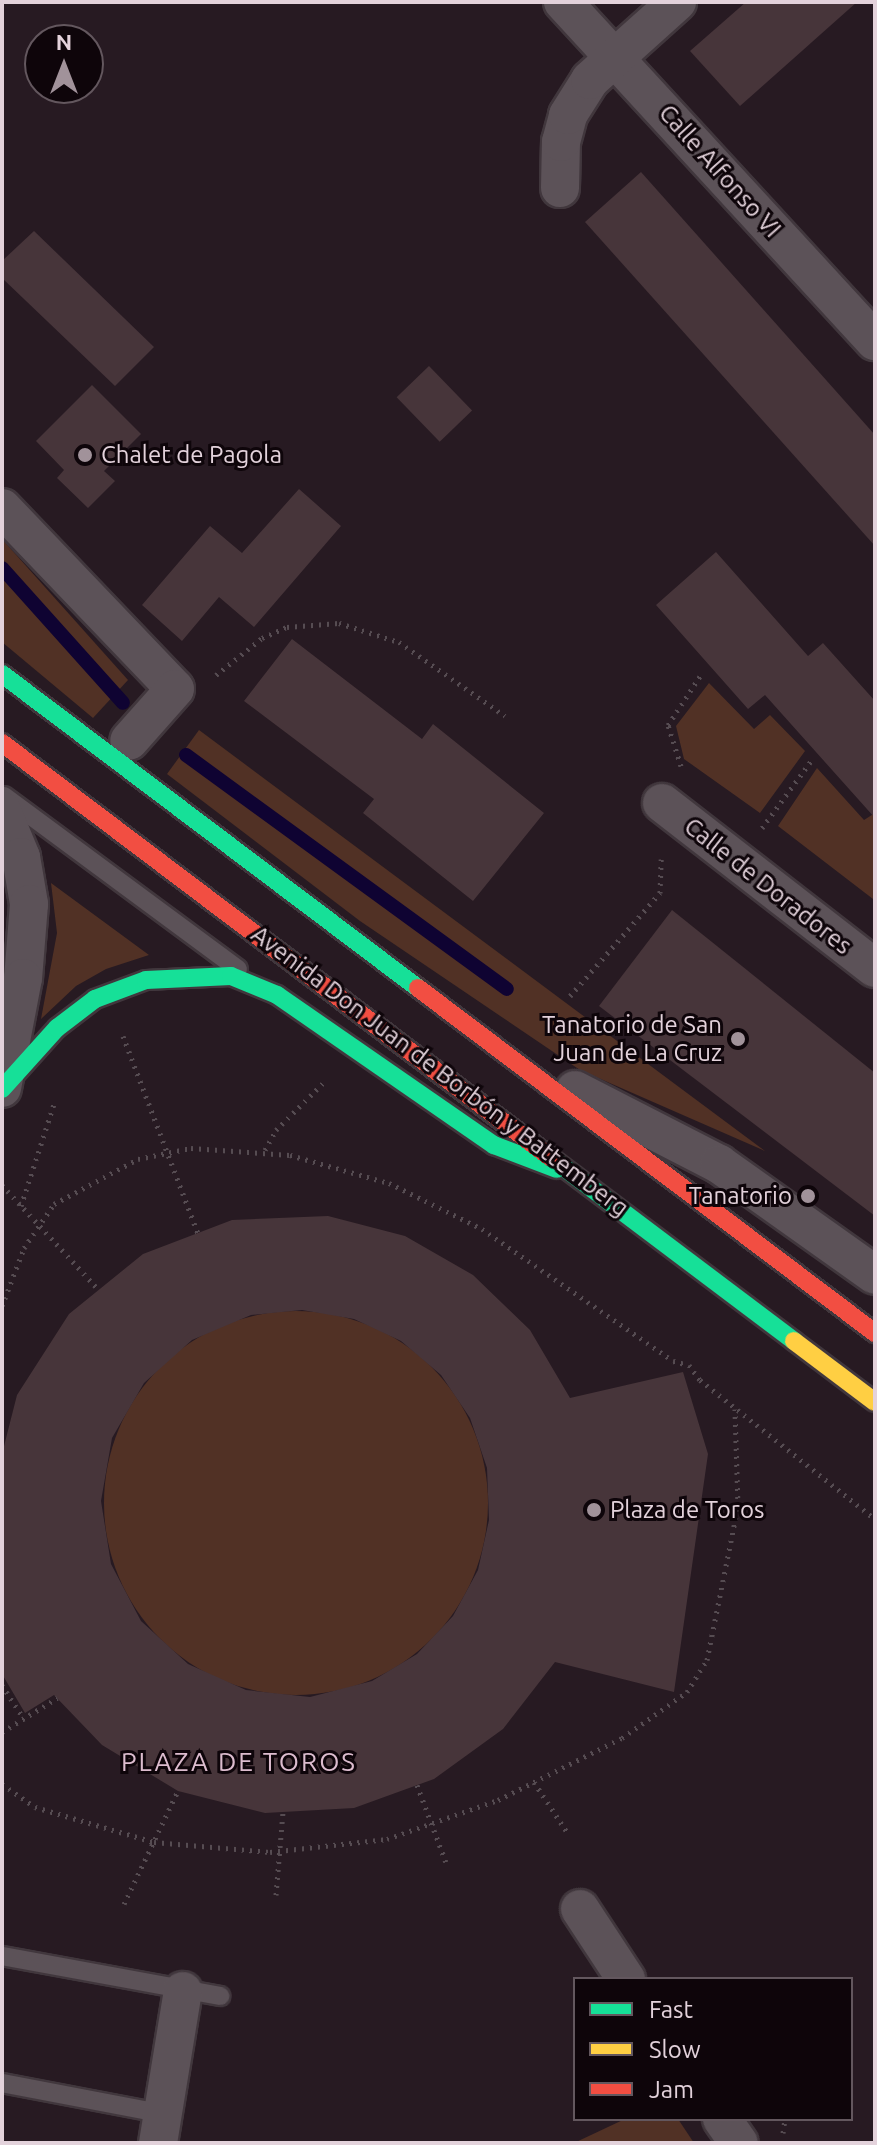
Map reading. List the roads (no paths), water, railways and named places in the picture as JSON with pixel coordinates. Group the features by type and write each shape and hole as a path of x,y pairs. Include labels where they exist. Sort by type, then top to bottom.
{"main road":[{"name":"Avenida Don Juan de Borbón y Battemberg","path":"2,674 189,813 491,1047 875,1333"},
{"name":"Avenida Don Juan de Borbón y Battemberg","path":"2,743 579,1175 875,1402"},
{"path":"2,1088 66,1020 119,987 210,974 256,983 494,1145 579,1175"}],"street":[{"name":"Calle Alfonso VI","path":"563,2 875,341"},
{"path":"560,188 561,142 568,115 590,80 677,2"},
{"name":"Avenida Don Juan de Borbón y Battemberg","path":"2,508 175,689 121,737"},
{"name":"Calle de Doradores","path":"662,803 875,968"},
{"path":"2,811 21,857 29,904 23,978 2,1088"},
{"name":"Avenida Don Juan de Borbón y Battemberg","path":"491,1047 719,1164 875,1275"},
{"path":"580,1909 625,1977"},
{"path":"161,2128 183,1991"},
{"path":"723,2121 739,2143"}],"lane":[{"name":"Avenida Don Juan de Borbón y Battemberg","path":"54,712 121,737"},
{"name":"Avenida Don Juan de Borbón y Battemberg","path":"159,768 189,813"},
{"path":"2,794 256,983"},
{"path":"2,1956 220,1996"},
{"path":"2,2083 161,2128"}],"waterway":[{"path":"2,568 123,703"},
{"path":"186,755 507,989"}],"place":[{"name":"Chalet de Pagola","path":"85,455"},
{"name":"Tanatorio de San Juan de La Cruz","path":"738,1039"},
{"name":"Tanatorio","path":"808,1196"},
{"name":"Plaza de Toros","path":"594,1510"}],"district":[{"name":"PLAZA DE TOROS","path":"239,1762"}]}
